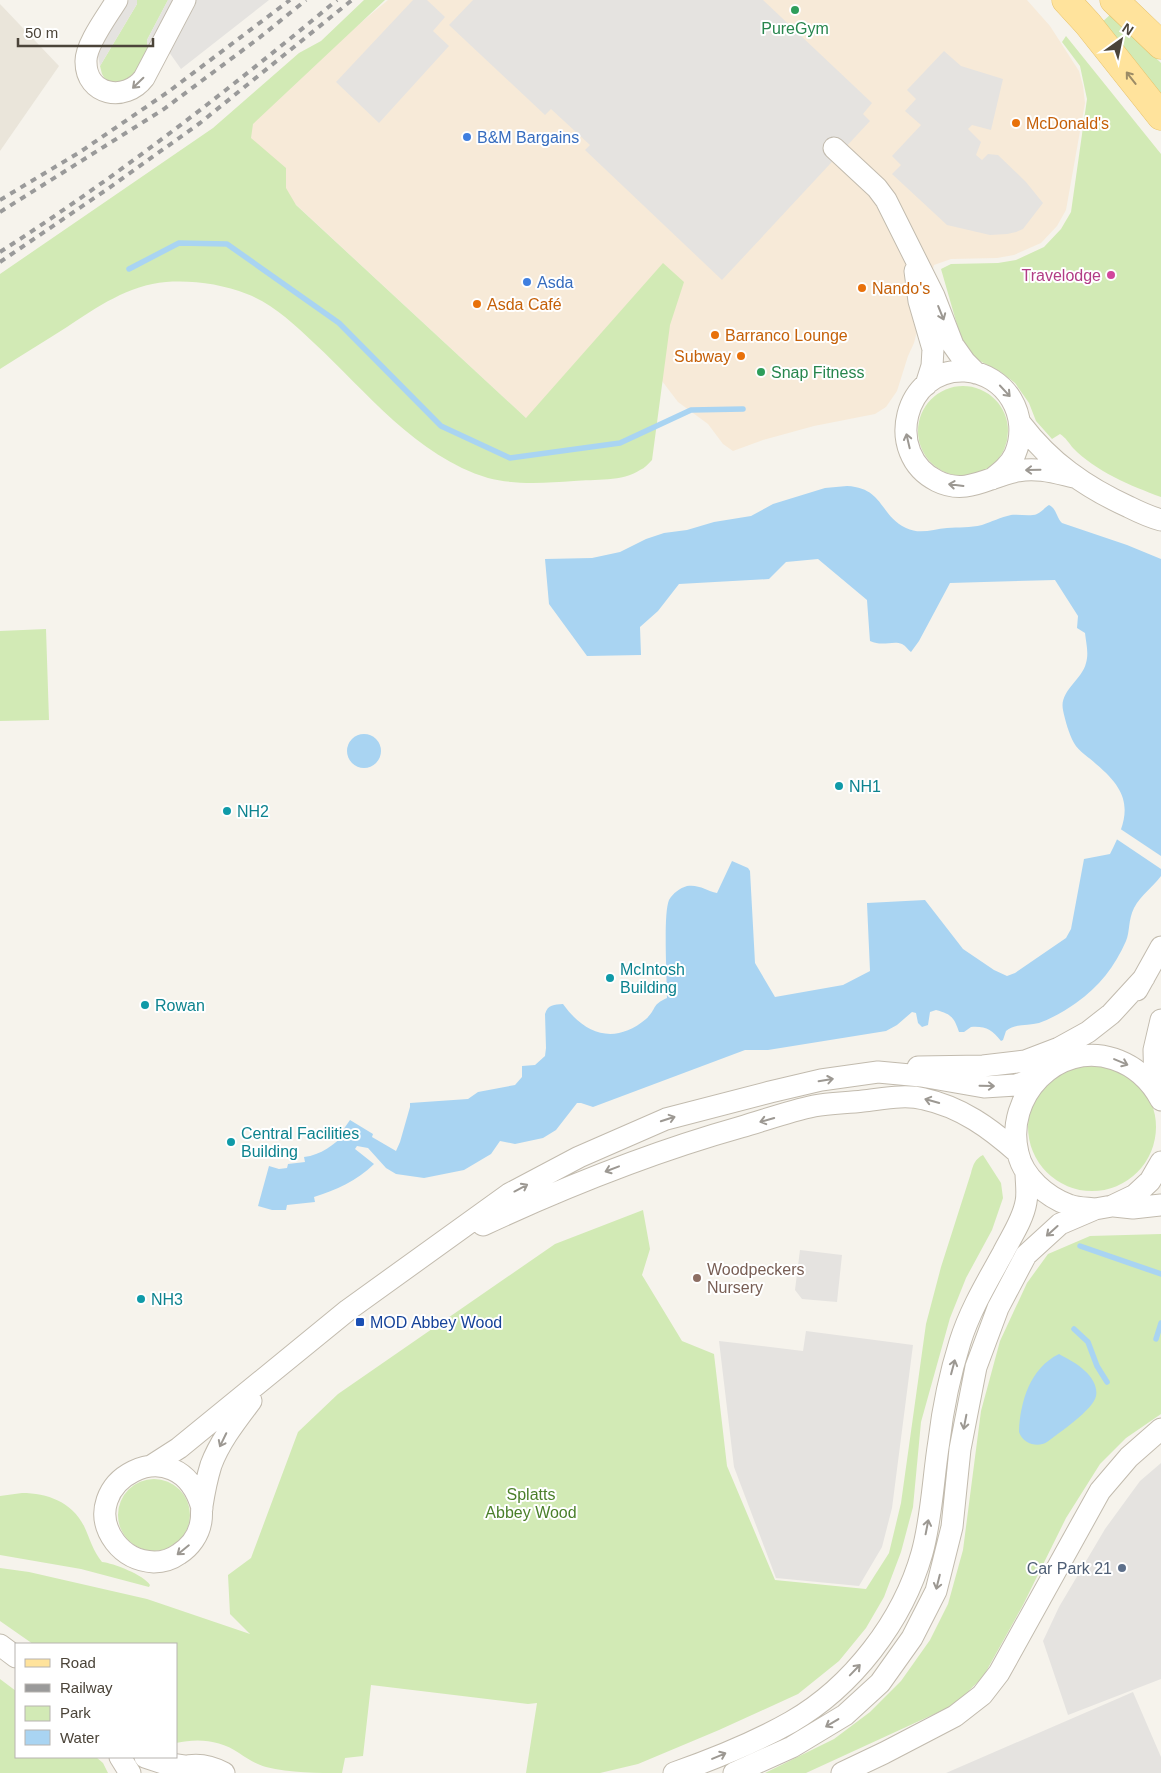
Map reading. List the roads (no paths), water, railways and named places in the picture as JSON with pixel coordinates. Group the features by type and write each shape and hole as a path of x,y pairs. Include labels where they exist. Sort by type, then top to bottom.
{"main road":[{"path":"1066,0 1088,24 1161,116"},
{"path":"1114,0 1161,45"}],"street":[{"path":"117,0 92,44 86,62 88,73 102,90 120,94 138,85 144,78 185,0"},
{"path":"834,148 886,200 934,296 953,345 964,362 976,373"},
{"path":"912,253 919,301 933,349 932,366 926,385"},
{"path":"992,479 1005,469 1015,455 1020,440 1021,424 1016,406 1006,391 992,379 976,373 963,371 949,373 937,378 926,385 915,396 908,410 905,426 906,442 912,456 922,470 937,481 956,486 975,486 1018,471 1036,470 1074,477"},
{"path":"1021,424 1043,451 1074,477 1117,502 1161,520"},
{"path":"1078,1056 1103,1038 1126,1013 1161,947"},
{"path":"272,1373 228,1430 211,1465 201,1521 196,1537 186,1550 172,1559 156,1562 139,1560 120,1548 111,1536 106,1521 106,1506 110,1492 119,1481 130,1472 151,1466 179,1448 348,1310 509,1194 579,1157 666,1119 821,1080 925,1066 983,1066 1025,1061 1059,1048 1088,1032 1111,1014 1144,978"},
{"path":"1158,1095 1154,1050 1161,1020"},
{"path":"1158,1095 1139,1072 1123,1062 1103,1055 1078,1056 1062,1061 1039,1077 1022,1104 1016,1128 1018,1153 1026,1172 1044,1192 1070,1206 1134,1208 1161,1205"},
{"path":"878,1072 921,1076 984,1087 1016,1085 1039,1077"},
{"path":"438,1246 518,1209 642,1157 814,1106 894,1098 922,1098 948,1106 977,1120 1018,1153"},
{"path":"734,1773 792,1747 845,1715 880,1683 912,1638 936,1591 952,1527 960,1449 976,1367 998,1308 1026,1255 1060,1224 1134,1195 1150,1181 1161,1162"},
{"path":"674,1773 720,1756 792,1722 839,1686 868,1656 894,1619 909,1588 922,1553 951,1371 967,1320 1018,1226 1027,1202 1026,1172"},
{"path":"842,1773 955,1716 982,1695 999,1673 1100,1491 1129,1457 1161,1429"},
{"path":"151,1466 165,1467 179,1472 190,1482 198,1494 202,1508"},
{"path":"0,1645 15,1656"},
{"path":"121,1758 130,1773"},
{"path":"148,1758 177,1770 198,1764 212,1767 224,1773"}],"water":[{"path":"847,486 868,492 875,497 897,523 911,530 921,531 978,526 1011,515 1034,515 1049,505 1054,509 1062,523 1127,545 1161,559 1161,876 1134,908 1126,941 1106,975 1092,990 1068,1009 1039,1023 1010,1028 1006,1031 1001,1041 992,1031 981,1027 971,1027 964,1032 959,1032 951,1017 936,1010 930,1012 928,1025 922,1027 918,1023 916,1013 912,1012 897,1025 886,1031 768,1050 745,1050 593,1107 577,1103 556,1130 543,1138 515,1144 500,1141 491,1154 464,1170 424,1178 396,1174 386,1168 368,1148 357,1146 355,1149 374,1164 353,1180 314,1197 315,1202 287,1205 286,1210 272,1210 258,1206 269,1166 279,1169 287,1168 288,1164 305,1162 304,1157 322,1152 346,1133 343,1130 350,1120 373,1134 372,1137 396,1151 410,1103 468,1099 478,1092 515,1085 522,1077 522,1066 535,1065 545,1056 545,1014 548,1008 552,1006 563,1004 581,1023 601,1033 623,1032 646,1019 656,1005 667,998 666,919 669,900 677,891 687,886 699,887 717,893 732,861 748,868 750,871 755,963 775,997 843,985 870,971 867,903 925,900 963,949 994,970 1007,976 1015,973 1066,938 1071,929 1084,859 1110,854 1122,827 1124,805 1122,795 1116,785 1108,775 1081,752 1072,739 1067,727 1063,710 1064,697 1084,669 1087,659 1087,648 1085,633 1077,628 1078,616 1055,580 950,583 919,641 911,652 899,643 875,643 870,641 867,600 818,559 786,562 769,579 679,584 658,611 640,627 641,655 587,656 549,604 545,559 592,558 620,552 646,539 664,533 751,516 773,504 825,488"},
{"path":"364,734 376,739 381,751 376,763 364,768 352,763 347,751 352,739"},
{"path":"1059,1354 1088,1373 1095,1386 1096,1396 1083,1414 1047,1442 1039,1445 1031,1444 1019,1432 1024,1398 1028,1387 1041,1368"}],"waterway":[{"path":"129,269 179,243 227,244 339,323 441,426 510,458 620,443 691,410 743,409"},
{"path":"1080,1246 1161,1274"},
{"path":"1156,1339 1161,1323"},
{"path":"1074,1329 1088,1342 1097,1366 1107,1382"}],"railway":[{"path":"0,200 80,152 168,92 290,0"},
{"path":"0,212 164,109 259,38 306,0"},
{"path":"0,252 130,163 256,66 337,0"},
{"path":"0,262 200,123 352,0"}],"place":[{"name":"PureGym","path":"795,10"},
{"name":"McDonald's","path":"1016,123"},
{"name":"B&M Bargains","path":"467,137"},
{"name":"Travelodge","path":"1111,275"},
{"name":"Asda","path":"527,282"},
{"name":"Nando's","path":"862,288"},
{"name":"Asda Café","path":"477,304"},
{"name":"Barranco Lounge","path":"715,335"},
{"name":"Subway","path":"741,356"},
{"name":"Snap Fitness","path":"761,372"},
{"name":"NH1","path":"839,786"},
{"name":"NH2","path":"227,811"},
{"name":"McIntosh Building","path":"610,978"},
{"name":"Rowan","path":"145,1005"},
{"name":"Central Facilities Building","path":"231,1142"},
{"name":"Woodpeckers Nursery","path":"697,1278"},
{"name":"NH3","path":"141,1299"},
{"name":"MOD Abbey Wood","path":"360,1322"},
{"name":"Car Park 21","path":"1122,1568"}],"park label":[{"name":"Splatts Abbey Wood","path":"531,1503"}]}
